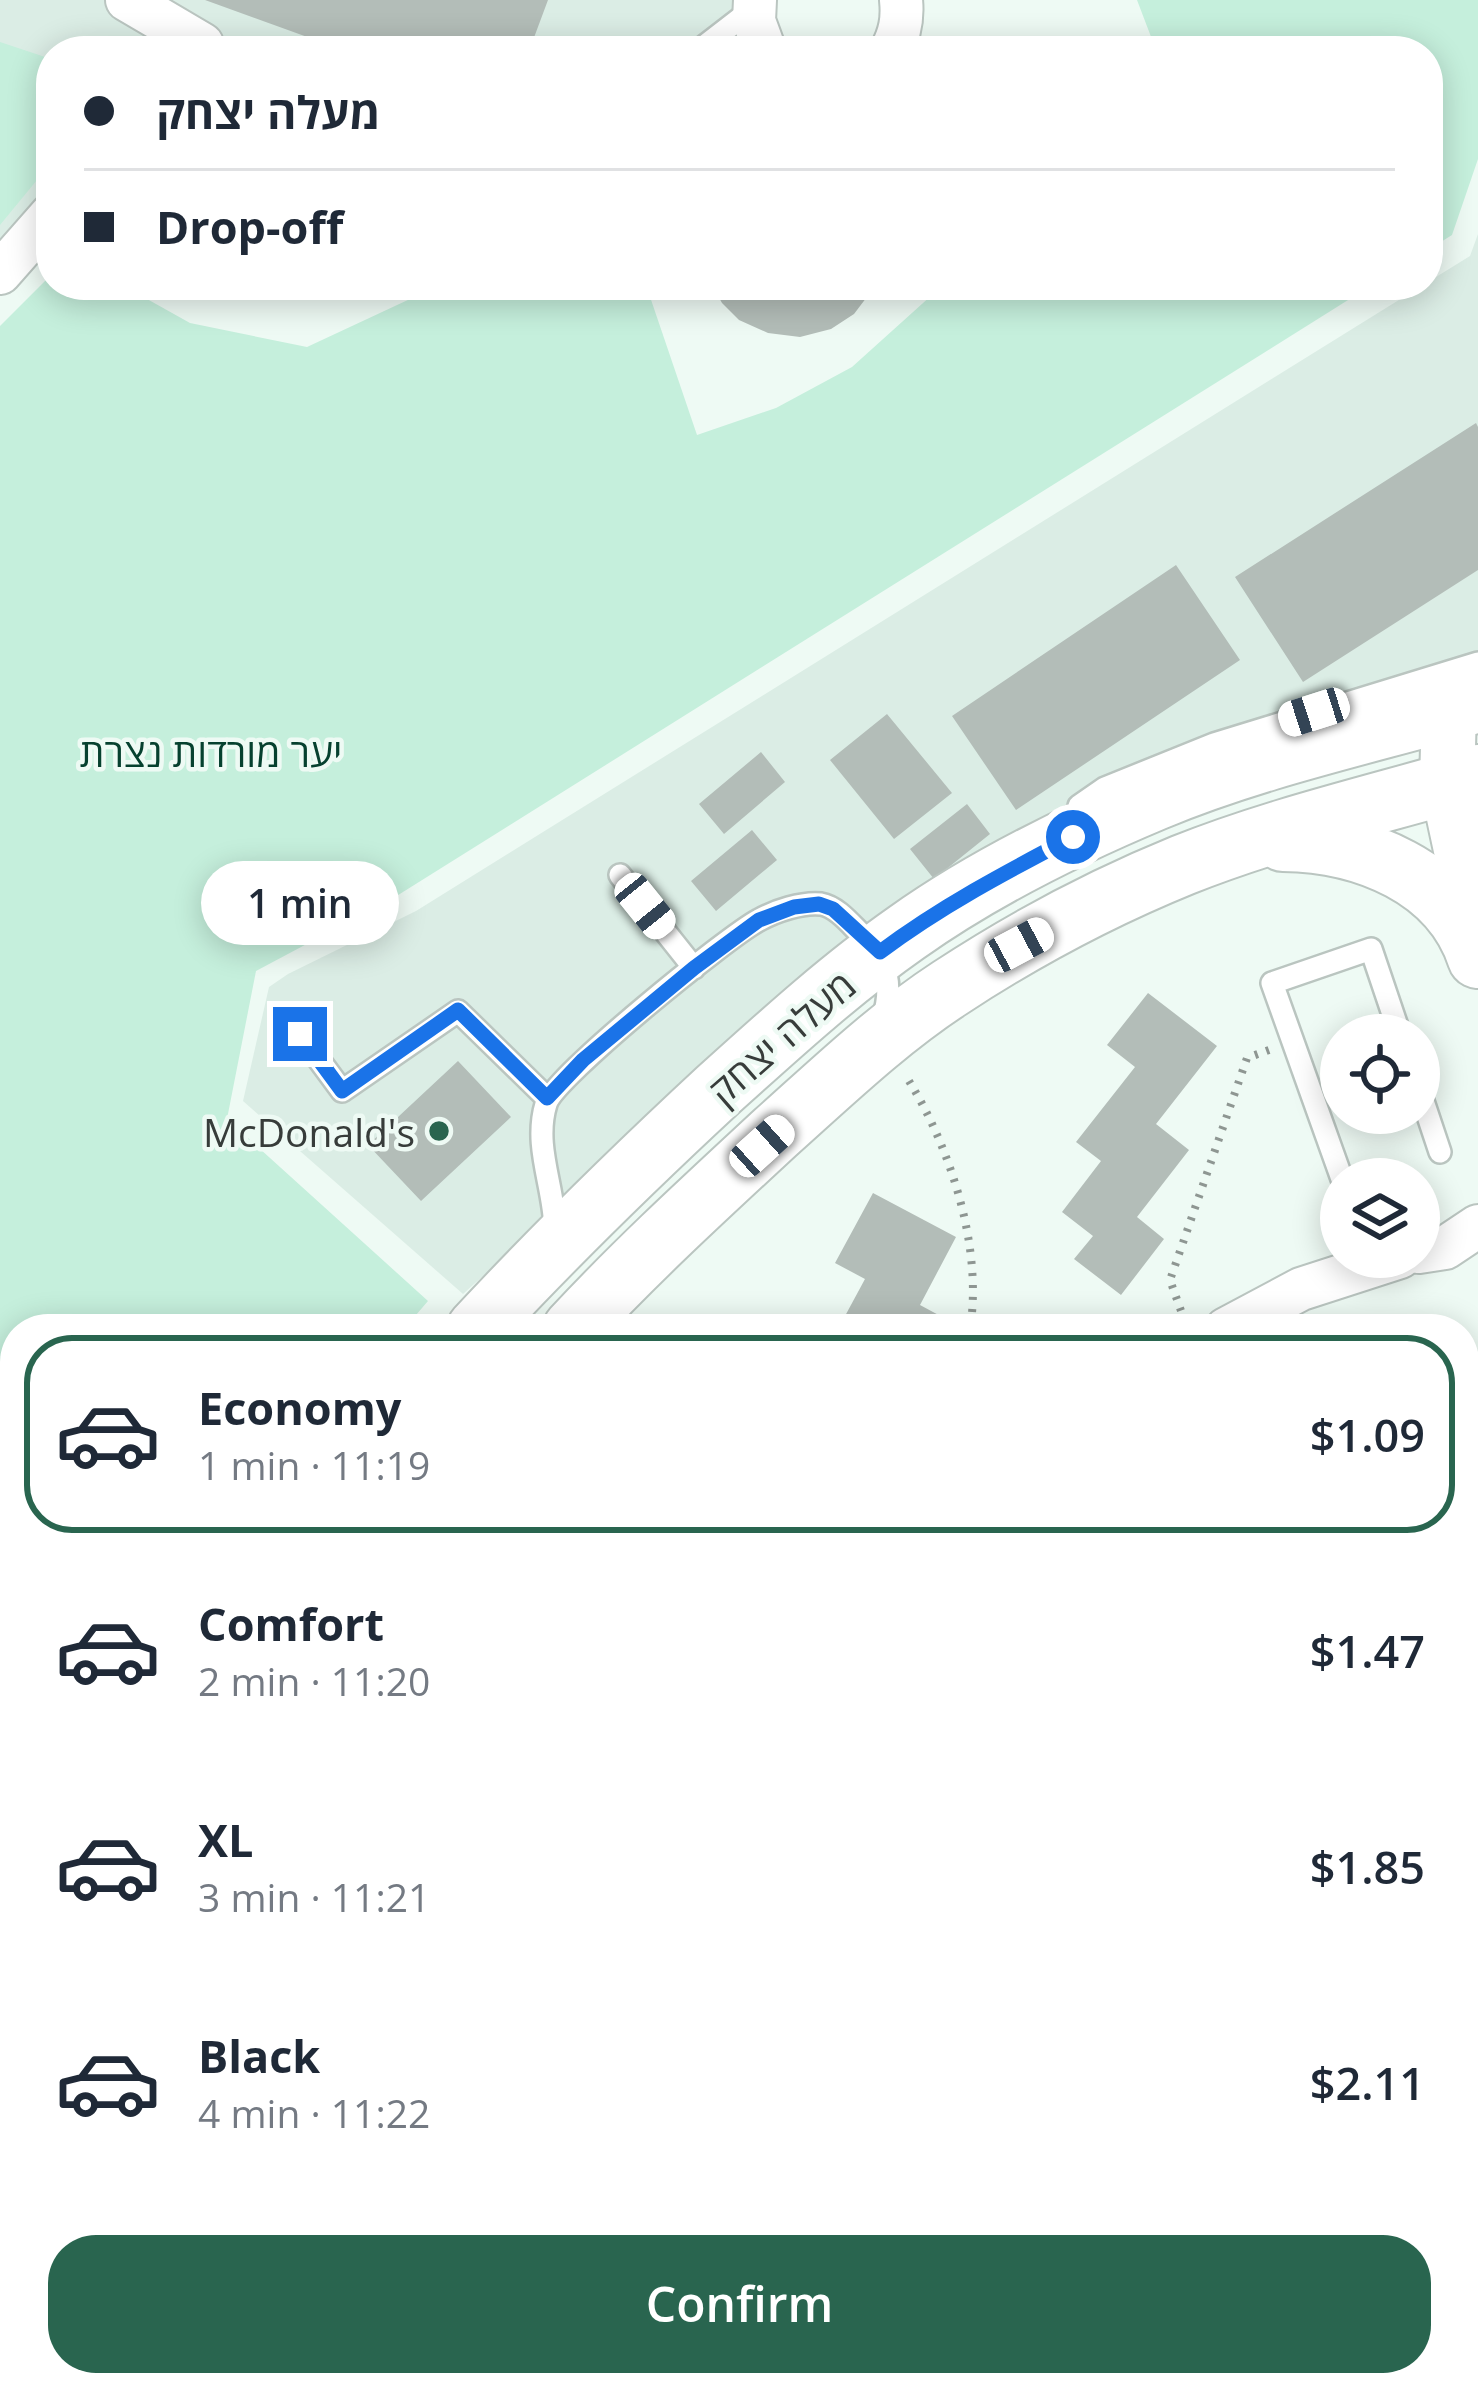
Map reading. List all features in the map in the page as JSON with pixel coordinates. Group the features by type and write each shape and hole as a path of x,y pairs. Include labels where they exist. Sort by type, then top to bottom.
{"main road":[{"name":"מעלה יצחק","path":"588,1314 676,1224 868,1052 947,990 1103,901 1252,840 1468,731"},
{"name":"מעלה יצחק","path":"491,1314 627,1174 772,1041 880,952 945,908 1044,852 1158,799 1231,773 1468,731"},
{"path":"1252,840 1343,848 1396,865 1450,906 1478,958"}],"street":[{"path":"128,0 189,36"},
{"path":"755,3 760,36"},
{"path":"0,273 36,232"},
{"path":"1468,731 1478,929"},
{"path":"1440,1249 1478,1226"},
{"path":"1440,1254 1468,1265 1478,1275"},
{"path":"1254,1314 1331,1278"}],"lane":[{"path":"716,36 755,3"},
{"path":"620,875 694,968"},
{"path":"555,1246 540,1128 547,1098 583,1060 759,920 819,904 833,909 880,952 890,986 887,1007 868,1052"},
{"path":"1335,1158 1272,983 1371,950 1393,1014"},
{"path":"300,1034 342,1091 458,1010 547,1098"},
{"path":"1434,1134 1440,1152"}],"path":[{"path":"1182,1314 1170,1280 1247,1058 1293,1041"},
{"path":"868,1052 923,1105 944,1151 960,1197 970,1251 972,1314"}],"shaded area":[{"path":"0,0 741,0 713,36 36,36 36,248 0,287"},
{"path":"1478,234 1478,694 1355,729 789,1000 463,1294 243,1101 269,987 416,911 1399,300 1443,300 1443,273 1470,256"}],"green space":[{"path":"1137,0 1478,0 1478,159 1452,235 1443,241 1443,36 1151,36"},
{"path":"0,42 36,54 36,181 0,225"},
{"name":"יער מורדות נצרת","path":"36,290 36,300 149,300 190,323 307,347 408,300 651,300 697,435 776,408 852,367 926,300 1348,300 395,897 256,971 227,1119 428,1301 417,1314 0,1314 0,326"}],"building":[{"path":"205,0 548,0 535,36 305,36"},
{"path":"865,300 854,314 831,329 800,337 768,333 739,320 722,303"},
{"path":"1476,423 1478,570 1303,682 1235,577"},
{"path":"1176,565 1240,660 1016,810 952,716"},
{"path":"887,714 952,793 894,839 830,760"},
{"path":"761,752 785,782 724,834 699,804"},
{"path":"967,804 990,834 934,879 910,849"},
{"path":"752,830 777,860 716,911 691,881"},
{"path":"1148,993 1217,1046 1156,1124 1189,1150 1137,1217 1164,1239 1121,1295 1074,1259 1093,1236 1062,1212 1101,1161 1076,1142 1135,1067 1107,1045"},
{"name":"McDonald's","path":"458,1061 511,1117 421,1201 368,1145"},
{"path":"873,1193 956,1237 920,1305 937,1314 846,1314 865,1279 835,1263"}],"place":[{"name":"McDonald's","path":"439,1131"}],"route":[{"path":"300,1034 342,1091 458,1010 547,1098 583,1060 759,920 819,904 833,909 880,952 984,884 1073,837"}]}
